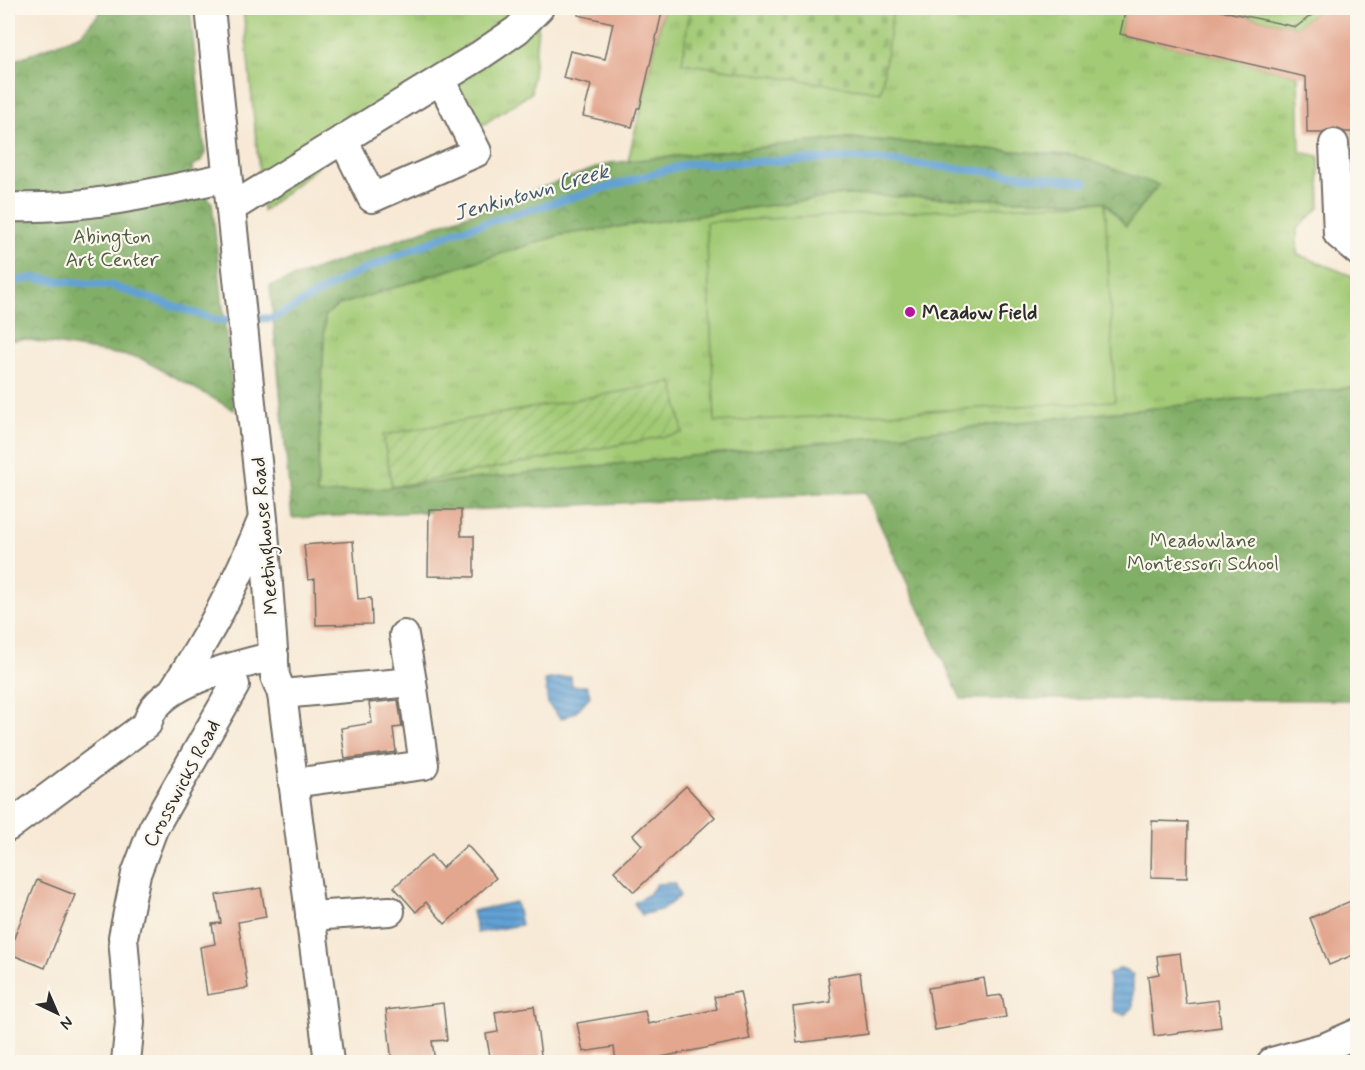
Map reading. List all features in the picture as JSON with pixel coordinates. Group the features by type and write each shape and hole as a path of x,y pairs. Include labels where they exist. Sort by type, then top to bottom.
{"street":[{"name":"Meetinghouse Road","path":"210,8 277,675 329,1062"},
{"path":"232,221 343,139 441,80 517,30 539,8"},
{"path":"343,139 372,198 477,152 441,80"},
{"path":"1334,144 1338,234 1358,251"},
{"path":"8,207 47,208 115,201 227,177"},
{"path":"170,695 207,639 238,580 263,519"},
{"path":"293,783 424,765 404,635"},
{"path":"147,724 155,706 201,676 277,675 412,682"},
{"path":"8,827 147,724 168,721 198,699 235,685 277,675"},
{"name":"Crosswicks Road","path":"126,1062 130,1022 123,937 136,874 153,829 235,685"},
{"path":"310,916 390,911"},
{"path":"1272,1062 1326,1047 1358,1033"}],"green space":[{"name":"Abington Art Center","path":"104,8 190,8 205,153 200,162 192,166 197,194 206,196 212,203 234,410 140,358 23,339 8,341 8,63 81,34"},
{"path":"243,8 540,8 531,93 481,126 448,76 360,132 263,211"},
{"path":"664,8 1126,8 1120,34 1298,75 1300,152 1319,156 1320,207 1297,229 1297,254 1357,278 1357,387 317,496 325,314 339,305 560,235 843,195 1105,202 1076,156 850,138 628,161"},
{"path":"690,8 893,8 881,92 682,63"},
{"path":"1211,8 1321,8 1296,27"},
{"path":"1353,132 1357,132 1357,216 1341,180 1352,154"},
{"name":"Meadowlane Montessori School","path":"850,138 1076,156 1158,185 1126,226 1105,202 843,195 560,235 339,305 325,315 317,495 1357,387 1357,481 1351,483 1357,700 961,699 865,492 292,518 270,286 610,163"},
{"name":"Meadow Field","path":"1105,202 1115,401 715,422 706,222"},
{"path":"673,382 683,433 392,487 383,435"}],"water":[{"path":"571,676 572,686 587,686 590,696 576,712 561,719 548,704 545,680"},
{"path":"674,883 680,896 663,909 642,915 634,903 649,894 657,884"},
{"path":"516,902 521,925 477,933 472,911"},
{"path":"1120,968 1133,975 1133,1008 1124,1015 1114,1011 1108,975"}],"building":[{"path":"579,8 663,8 640,108 637,108 632,127 583,116 591,85 563,78 570,51 605,59 613,23 578,15"},
{"path":"1126,8 1209,8 1296,27 1321,8 1358,8 1358,132 1345,132 1334,128 1323,133 1307,133 1306,77 1120,34"},
{"path":"429,510 461,510 461,536 474,536 474,577 428,576"},
{"path":"353,541 358,599 371,598 372,624 316,625 315,579 308,580 304,545"},
{"path":"398,700 402,727 393,728 396,752 345,759 341,728 372,723 369,703"},
{"path":"686,786 715,817 634,892 614,871 642,845 633,835"},
{"path":"1152,821 1188,822 1187,878 1151,877"},
{"path":"467,845 496,878 445,924 426,902 416,912 394,887 431,855 442,868"},
{"path":"37,880 75,895 45,968 8,953"},
{"path":"261,888 266,917 238,922 248,988 207,995 200,947 215,944 212,924 221,923 216,895"},
{"path":"1358,898 1358,953 1329,965 1310,918"},
{"path":"1180,953 1186,1004 1218,1000 1221,1027 1154,1036 1148,976 1159,974 1157,956"},
{"path":"860,972 868,1034 797,1043 793,1007 831,1002 828,977"},
{"path":"984,978 987,997 1002,995 1006,1017 935,1030 928,988"},
{"path":"740,992 750,1039 637,1062 616,1062 614,1047 583,1052 577,1023 645,1011 648,1024 717,1009 714,997"},
{"path":"443,1003 447,1040 432,1041 435,1062 392,1062 386,1010"},
{"path":"534,1006 542,1062 491,1062 486,1034 498,1032 495,1012"}],"waterway":[{"name":"Jenkintown Creek","path":"8,283 32,278 112,286 216,320 274,318 349,276 454,232 687,164 857,158 1085,182"}],"place":[{"name":"Meadow Field","path":"910,312"}]}
